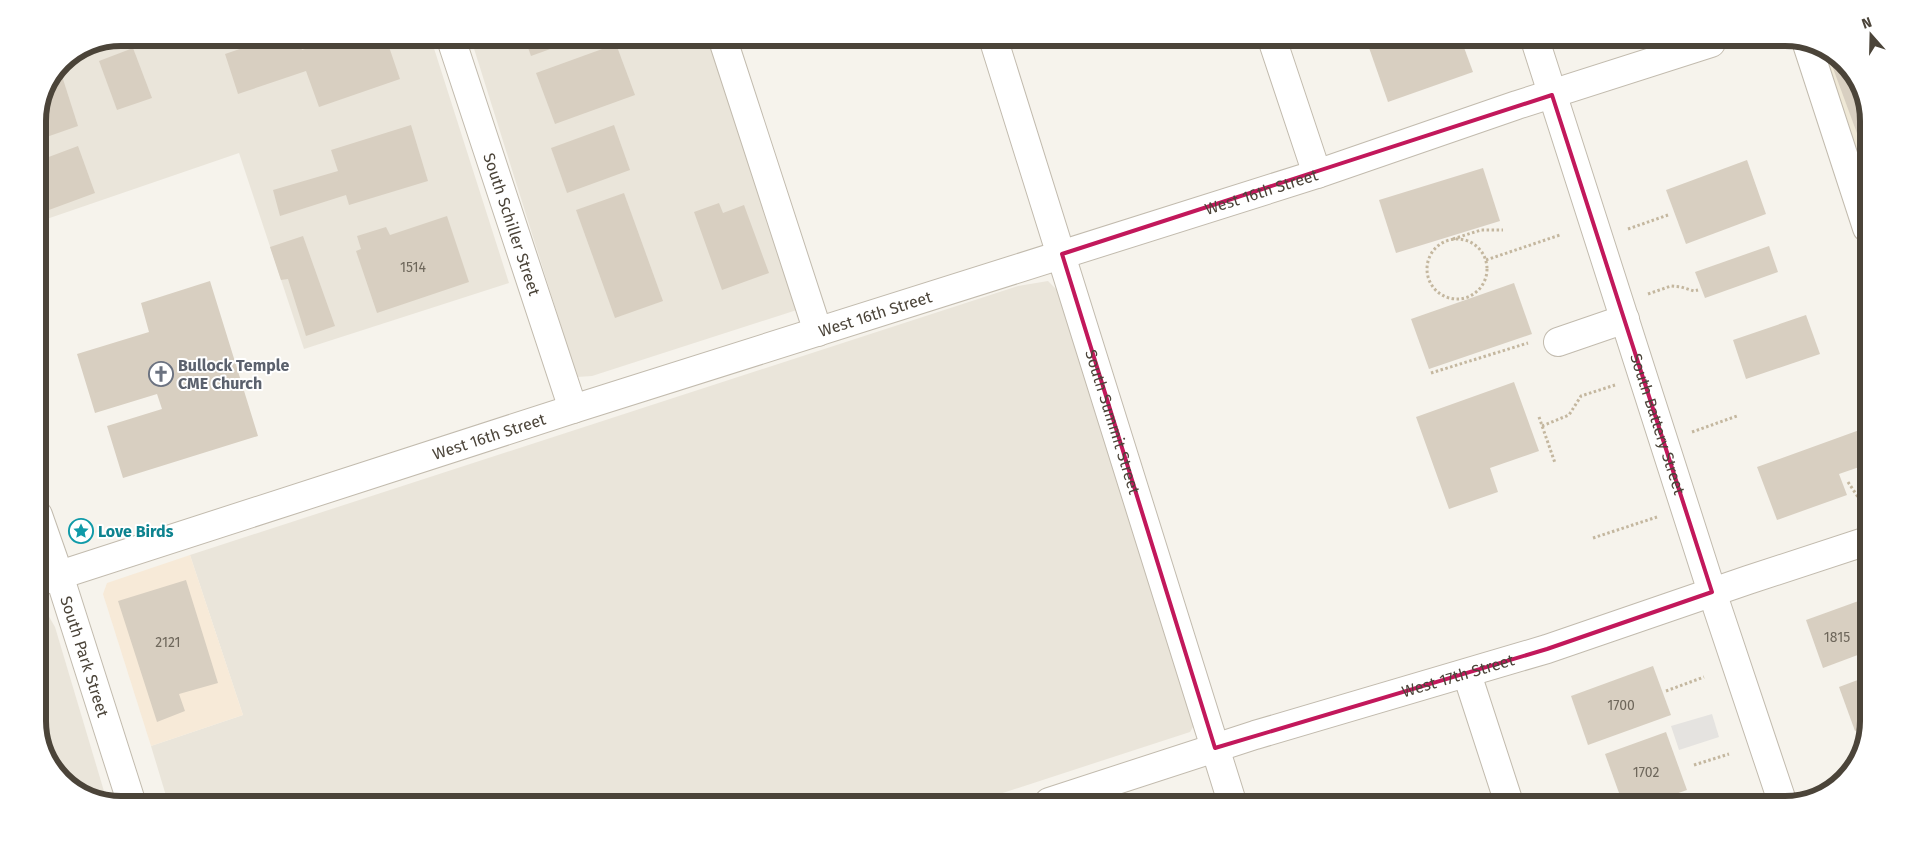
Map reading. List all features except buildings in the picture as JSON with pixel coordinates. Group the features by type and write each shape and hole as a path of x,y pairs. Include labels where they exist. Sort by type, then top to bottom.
{"street":[{"name":"South Schiller Street","path":"453,46 573,409"},
{"path":"725,46 818,332"},
{"name":"South Summit Street","path":"996,46 1230,796"},
{"path":"1274,46 1317,174"},
{"name":"South Battery Street","path":"1537,46 1712,592 1780,796"},
{"name":"West 16th Street","path":"48,578 573,409 1317,174 1552,94 1702,46"},
{"path":"1809,51 1860,207"},
{"path":"1558,342 1622,311"},
{"name":"West 17th Street","path":"1067,796 1215,748 1547,649 1712,592 1860,530"},
{"name":"South Park Street","path":"46,565 48,578 129,796"},
{"path":"1467,674 1506,796"}],"path":[{"path":"1599,239 1668,215"},
{"path":"1448,241 1468,241 1476,246 1486,260 1487,272 1485,282 1479,290 1462,299 1452,299 1443,295 1435,289 1430,281 1428,271 1433,252 1439,245 1448,241 1468,233 1481,230 1503,230"},
{"path":"1486,260 1560,236"},
{"path":"1622,311 1671,286 1694,291 1698,290"},
{"path":"1431,373 1518,344 1536,341 1558,342"},
{"path":"1542,426 1569,415 1581,396 1644,376"},
{"path":"1665,442 1736,416"},
{"path":"1539,417 1555,463"},
{"path":"1848,482 1858,498 1860,510"},
{"path":"1593,538 1686,508"},
{"path":"1666,691 1704,677"},
{"path":"1694,766 1729,754"}],"highlighted area":[{"path":"1552,95 1712,592 1547,649 1215,748 1062,254"}],"shaded area":[{"path":"121,46 433,46 509,283 304,349 239,153 46,219 46,116 49,102 54,88 72,65 84,56 97,50"},
{"path":"473,46 717,46 803,308 592,376 577,377"},
{"path":"1820,55 1838,68 1850,84 1857,102 1860,116 1860,202"},
{"path":"1048,281 1058,291 1196,722 1190,732 993,796 166,796 151,746 243,715 190,555 1018,286"},
{"path":"190,555 243,715 151,746 103,594 107,583"},
{"path":"46,611 55,627 105,793 84,786 68,774 56,758 49,740 46,726"},
{"path":"1712,714 1719,737 1679,750 1671,726"}],"place":[{"name":"Bullock Temple CME Church","path":"161,374"},
{"name":"Love Birds","path":"81,531"}]}
